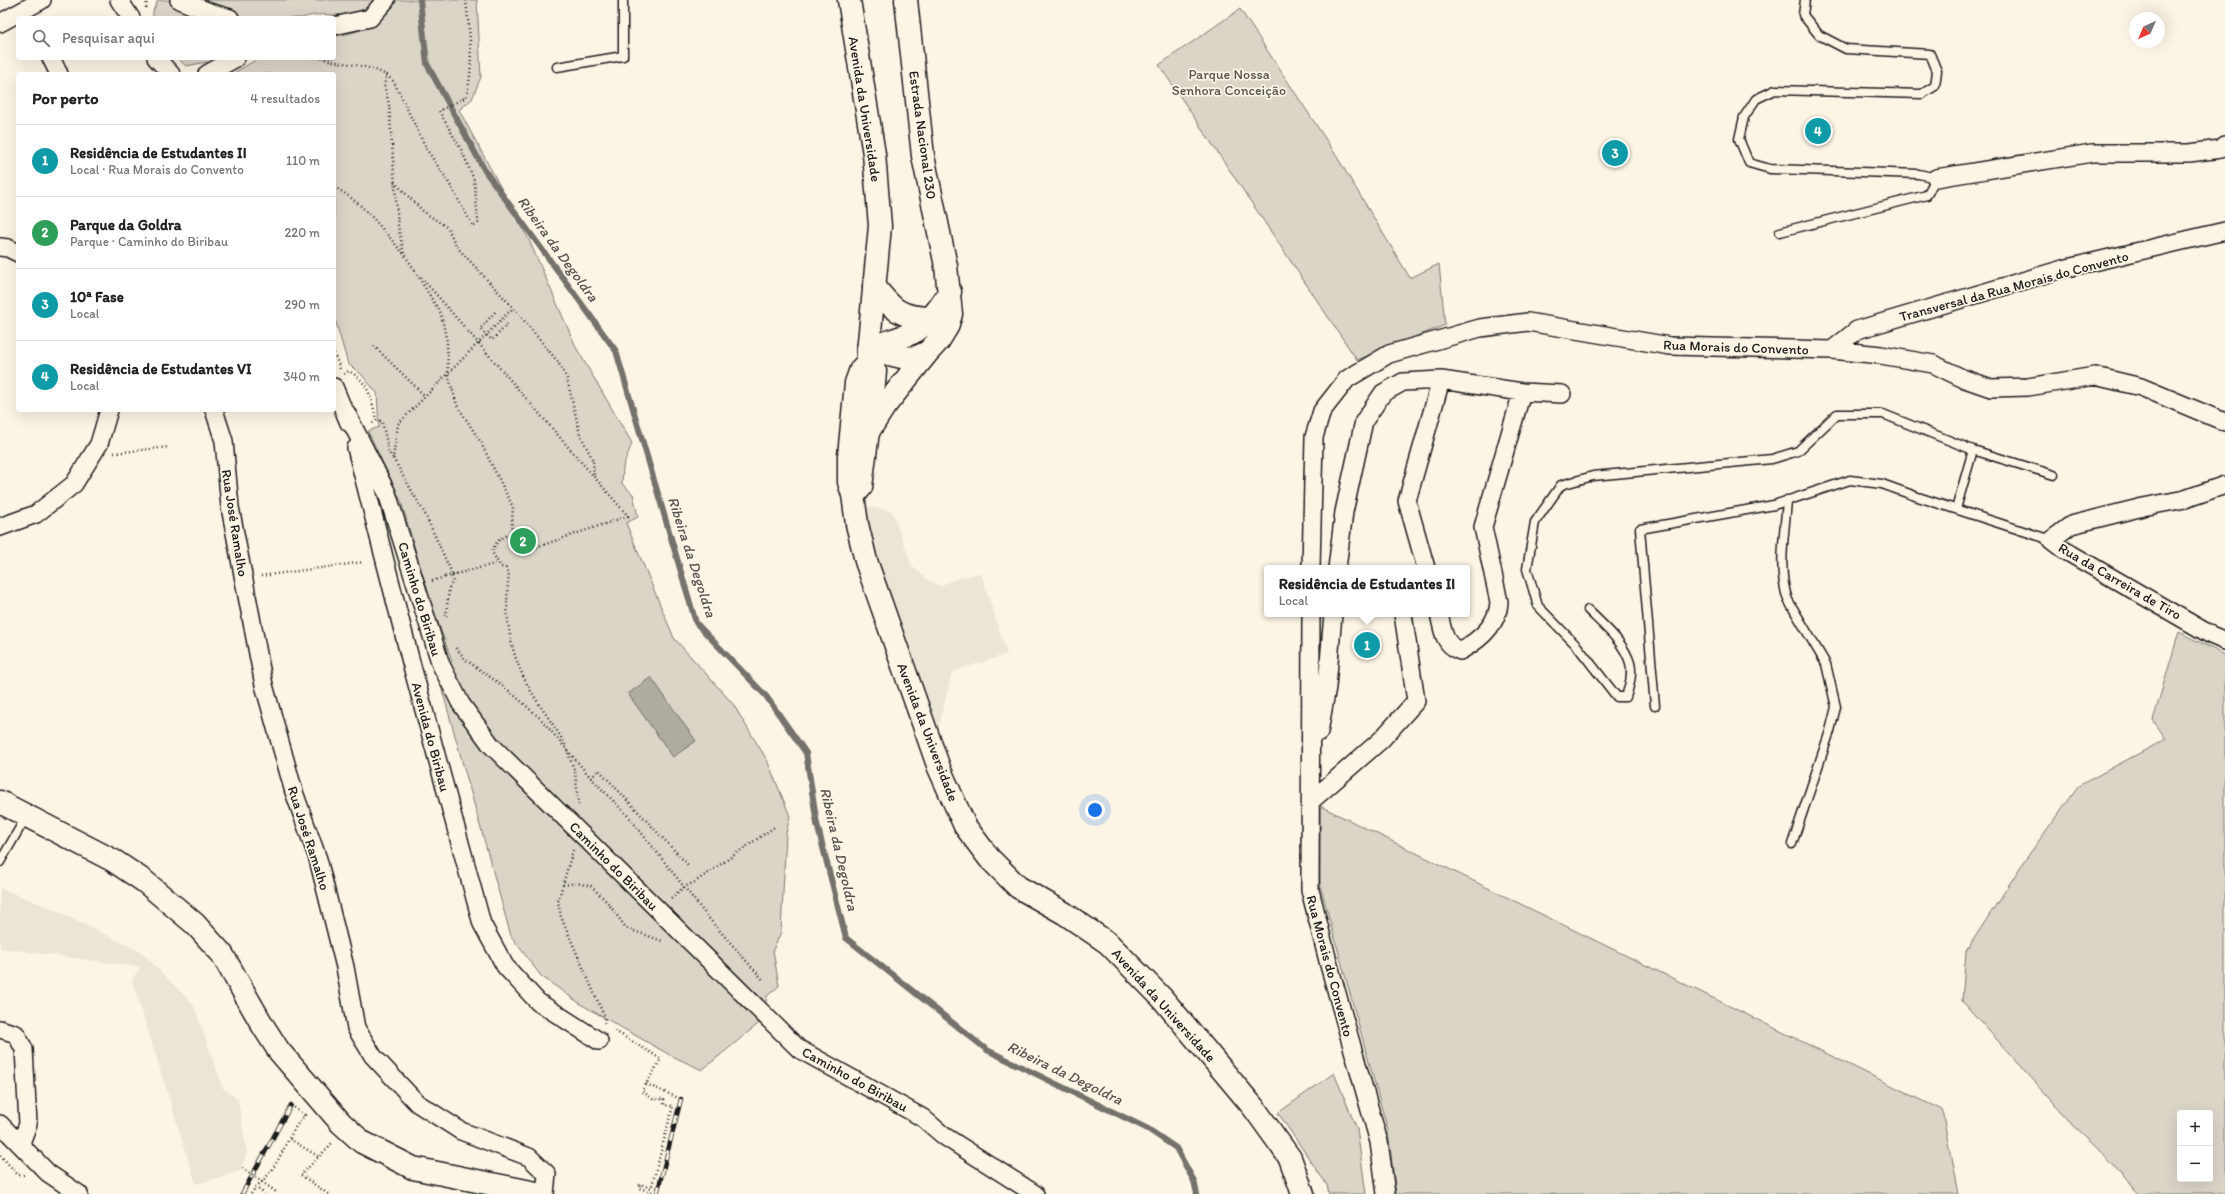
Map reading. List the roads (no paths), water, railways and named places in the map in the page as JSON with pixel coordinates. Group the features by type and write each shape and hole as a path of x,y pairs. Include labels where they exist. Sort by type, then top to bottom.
{"main road":[{"name":"Avenida da Universidade","path":"849,0 874,154 880,226 868,356 856,383 854,398 849,456 849,482 866,561 938,768 965,826 989,858 1018,887 1064,913 1108,942 1162,998 1254,1108 1290,1158 1303,1194"},
{"name":"Estrada Nacional 230","path":"868,432 884,407 939,340 947,327 951,314 950,292 923,156 906,0"},
{"path":"874,286 895,310 909,317 931,318"},
{"path":"868,356 911,333 931,318 950,292"},
{"path":"868,356 906,358 917,357 928,352"},
{"name":"Avenida da Universidade","path":"853,495 861,487 875,371 868,356"},
{"path":"0,802 28,815 114,861 144,881 195,924 222,954 262,1026 279,1051 337,1118 362,1142 413,1168 541,1194"}],"street":[{"path":"28,14 42,0"},
{"path":"119,0 130,16"},
{"path":"179,0 223,16"},
{"path":"336,26 370,18 386,0"},
{"path":"0,23 16,18"},
{"path":"51,60 58,72"},
{"path":"158,60 169,72"},
{"path":"211,72 232,60"},
{"path":"1936,178 2092,153 2189,153 2221,148 2225,145"},
{"name":"Transversal da Rua Morais do Convento","path":"1832,350 1857,330 2063,269 2225,231"},
{"path":"0,247 8,248 16,252"},
{"name":"Rua Morais do Convento","path":"1311,565 1314,437 1322,411 1347,379 1389,354 1480,328 1528,322 1670,346 1832,350 1881,354 1932,364 1962,378 1991,388 2028,387 2095,376 2141,387 2225,422"},
{"path":"1425,565 1407,501 1441,380"},
{"path":"1337,565 1344,512 1364,421 1383,393 1403,382 1441,380 1522,392 1562,394"},
{"name":"Avenida do Biribau","path":"340,381 346,412 363,471 412,666 482,924 505,966 538,1002 599,1041"},
{"path":"1440,617 1446,639 1451,647 1460,651 1486,634 1499,614 1499,602 1483,526 1522,392"},
{"path":"0,527 36,514 74,484 99,444 108,412"},
{"name":"Rua José Ramalho","path":"215,412 224,440 230,507 264,685 294,792 318,858 345,967 356,1028 373,1056 417,1103 461,1131 529,1157 546,1174 545,1194"},
{"name":"Caminho do Biribau","path":"346,412 387,493 441,665 461,704 491,745 799,1049 923,1118 944,1136 1035,1194"},
{"name":"Rua da Carreira de Tiro","path":"2225,485 2185,500 2143,507 2072,525 2051,540 2064,550 2211,636 2225,641"},
{"name":"Rua Morais do Convento","path":"1311,617 1310,890 1329,965 1379,1142 1386,1194"},
{"path":"1311,781 1327,686 1333,617"},
{"path":"1311,801 1381,740 1416,701 1403,617"},
{"path":"0,1029 16,1034 24,1049 28,1124 21,1143"},
{"path":"0,1124 21,1143 48,1173 79,1194"}],"lane":[{"path":"557,67 623,56 623,0"},
{"path":"1780,232 1928,195 1936,178 1919,174 1770,169 1749,163 1739,139 1744,117 1756,99 1775,90 1922,94 1935,86 1937,71 1930,54 1846,49 1819,35 1802,15 1805,0"},
{"path":"1588,610 1618,641 1630,664 1630,683 1626,697 1616,697 1577,646 1538,606 1527,569 1535,522 1561,485 1593,476 1772,459 1798,451 1837,414 1883,414 1973,450 2054,475"},
{"path":"1956,509 1973,450"},
{"path":"1655,706 1640,529 1774,505 1850,480 1882,484 2051,540"},
{"path":"1787,500 1783,562 1784,590 1788,600 1826,664 1836,707 1830,731 1792,844"},
{"path":"0,862 28,815"}],"waterway":[{"name":"Ribeira da Degoldra","path":"420,0 427,64 485,171 616,351 696,623 766,696 806,753 817,824 846,938 987,1050 1148,1129 1176,1148 1194,1181 1197,1194"}],"railway":[{"path":"657,1194 681,1099"},
{"path":"242,1194 291,1105"}],"place":[{"name":"Residência de Estudantes VI","path":"1818,131"},
{"name":"10ª Fase","path":"1615,153"},
{"name":"Parque da Goldra","path":"523,541"},
{"name":"Residência de Estudantes II","path":"1367,645"}],"park label":[{"name":"Parque Nossa Senhora Conceição","path":"1229,82"}]}
